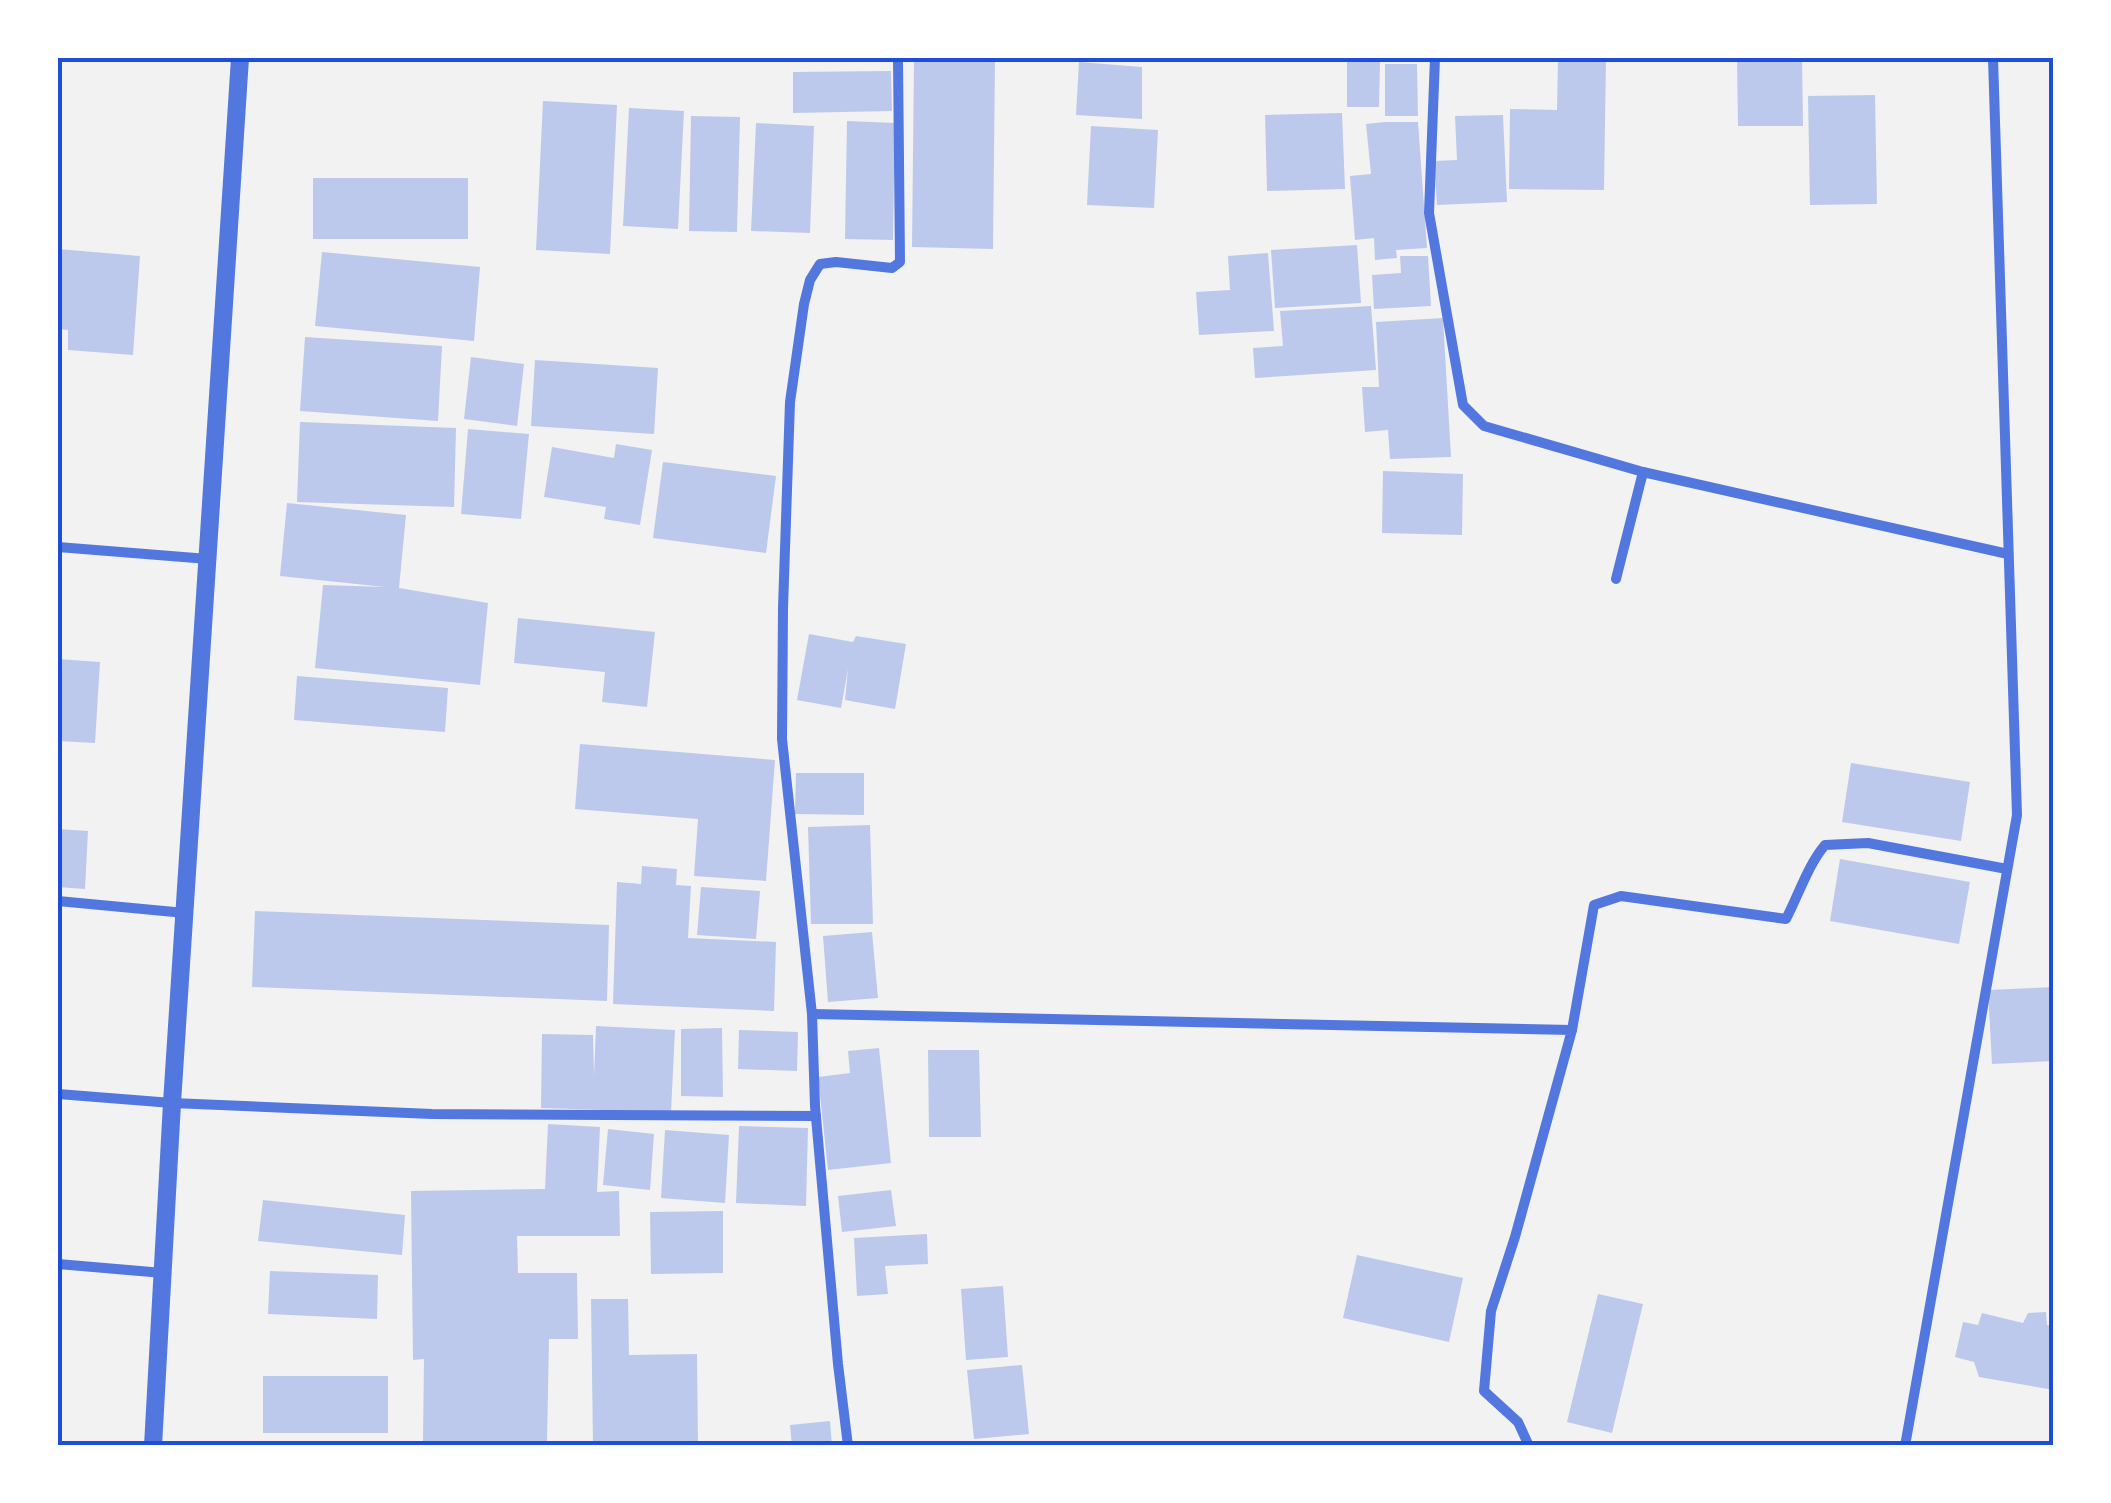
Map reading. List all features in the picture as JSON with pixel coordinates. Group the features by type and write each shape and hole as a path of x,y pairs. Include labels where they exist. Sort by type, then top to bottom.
{"street":[{"path":"153,1446 240,58"},
{"path":"848,1446 816,1116 812,1014 782,739 790,402 804,304 820,264 892,268 900,262 898,58"},
{"path":"1434,58 1429,213 1464,404 1484,426 1642,472 2008,554"},
{"path":"1905,1446 2017,816 1993,58"},
{"path":"1616,579 1642,472"},
{"path":"58,547 208,559"},
{"path":"1529,1446 1518,1422 1484,1391 1490,1327 1572,1030 1594,905 1621,896 1786,918 1812,860 1826,845 1868,844 2008,869"},
{"path":"58,901 185,913"},
{"path":"812,1014 1572,1030"},
{"path":"58,1094 172,1104 432,1114 816,1116"},
{"path":"58,1264 163,1273"}],"building":[{"path":"995,58 993,249 912,247 914,61"},
{"path":"1558,58 1606,59 1604,190 1509,189 1510,109 1557,110"},
{"path":"1737,58 1802,58 1803,126 1738,126"},
{"path":"1347,61 1380,62 1379,107 1347,107"},
{"path":"1079,62 1142,67 1142,119 1076,115"},
{"path":"1385,64 1417,64 1418,116 1385,116"},
{"path":"891,71 892,111 793,113 793,72"},
{"path":"1875,95 1877,204 1810,205 1808,96"},
{"path":"543,101 617,105 610,254 536,250"},
{"path":"629,108 684,111 678,229 623,226"},
{"path":"1342,113 1345,189 1267,191 1265,115"},
{"path":"1503,115 1507,202 1437,205 1434,161 1457,160 1455,116"},
{"path":"691,116 740,117 737,232 689,231"},
{"path":"847,121 895,123 893,240 845,239"},
{"path":"1418,122 1427,248 1396,250 1397,258 1375,260 1374,238 1355,240 1350,176 1371,174 1366,124"},
{"path":"756,123 814,126 810,233 751,231"},
{"path":"1091,126 1158,130 1154,208 1087,205"},
{"path":"313,178 468,178 468,239 313,239"},
{"path":"1357,245 1361,303 1275,308 1271,250"},
{"path":"58,249 140,256 133,355 68,350 68,330 58,329"},
{"path":"322,252 480,267 474,341 315,326"},
{"path":"1268,253 1274,331 1199,335 1196,292 1230,290 1228,256"},
{"path":"1400,256 1428,256 1431,306 1374,309 1372,275 1401,273"},
{"path":"1371,306 1376,370 1255,378 1253,348 1283,346 1280,311"},
{"path":"1443,318 1451,457 1390,459 1388,430 1365,432 1362,387 1379,387 1376,322"},
{"path":"305,337 442,346 438,421 300,411"},
{"path":"471,357 524,364 517,426 464,419"},
{"path":"535,360 658,368 654,434 531,426"},
{"path":"300,422 456,428 454,507 297,502"},
{"path":"468,429 529,434 521,519 461,514"},
{"path":"616,444 652,450 640,525 604,519 606,507 544,497 552,447 614,458"},
{"path":"663,462 776,476 766,553 653,538"},
{"path":"1383,471 1463,474 1462,535 1382,533"},
{"path":"287,503 406,515 399,588 488,603 480,685 315,668 323,585 385,587 280,576"},
{"path":"518,618 655,632 647,707 602,702 605,672 514,663"},
{"path":"809,634 853,642 856,636 906,644 895,709 845,700 848,669 841,708 797,700"},
{"path":"58,659 100,662 95,743 58,741"},
{"path":"297,676 448,688 445,732 294,720"},
{"path":"580,744 775,760 766,881 694,876 698,819 575,809"},
{"path":"1851,763 1970,782 1961,841 1842,822"},
{"path":"796,773 864,773 864,815 795,814"},
{"path":"870,825 873,924 811,924 808,827"},
{"path":"58,829 88,831 85,889 58,887"},
{"path":"1840,859 1970,882 1959,944 1830,921"},
{"path":"642,866 677,869 676,885 691,886 688,938 776,942 774,1011 613,1004 617,882 641,884"},
{"path":"701,887 760,891 756,939 697,935"},
{"path":"255,911 609,925 607,1001 252,987"},
{"path":"872,932 878,998 828,1002 823,936"},
{"path":"2054,987 2054,1061 1992,1064 1988,990"},
{"path":"596,1026 675,1030 671,1112 541,1108 542,1034 593,1035 594,1076"},
{"path":"722,1028 723,1097 681,1096 681,1029"},
{"path":"739,1030 798,1032 797,1071 738,1069"},
{"path":"879,1048 891,1163 828,1170 818,1077 850,1073 848,1051"},
{"path":"928,1050 979,1050 981,1137 929,1137"},
{"path":"548,1124 600,1127 597,1192 619,1191 620,1236 517,1236 518,1273 577,1273 578,1339 549,1339 547,1442 423,1441 424,1359 413,1360 411,1191 545,1189"},
{"path":"739,1126 808,1128 806,1206 736,1203"},
{"path":"608,1129 654,1134 650,1190 603,1185"},
{"path":"665,1130 729,1135 725,1203 661,1198"},
{"path":"891,1190 896,1226 842,1232 838,1196"},
{"path":"263,1200 405,1215 402,1255 258,1241"},
{"path":"723,1211 723,1273 651,1274 650,1212"},
{"path":"927,1234 928,1264 885,1266 888,1294 857,1296 854,1238"},
{"path":"1357,1255 1463,1278 1449,1342 1343,1318"},
{"path":"270,1271 378,1275 377,1319 268,1314"},
{"path":"1003,1286 1008,1357 966,1360 961,1289"},
{"path":"1598,1294 1643,1304 1612,1433 1567,1422"},
{"path":"591,1299 628,1299 629,1355 697,1354 698,1446 593,1446"},
{"path":"2046,1312 2047,1325 2054,1326 2054,1390 1979,1377 1974,1362 1955,1357 1963,1322 1978,1325 1982,1313 2023,1323 2028,1313"},
{"path":"1022,1365 1029,1434 974,1439 967,1370"},
{"path":"263,1376 388,1376 388,1433 263,1433"},
{"path":"830,1421 832,1446 792,1446 790,1425"}]}
